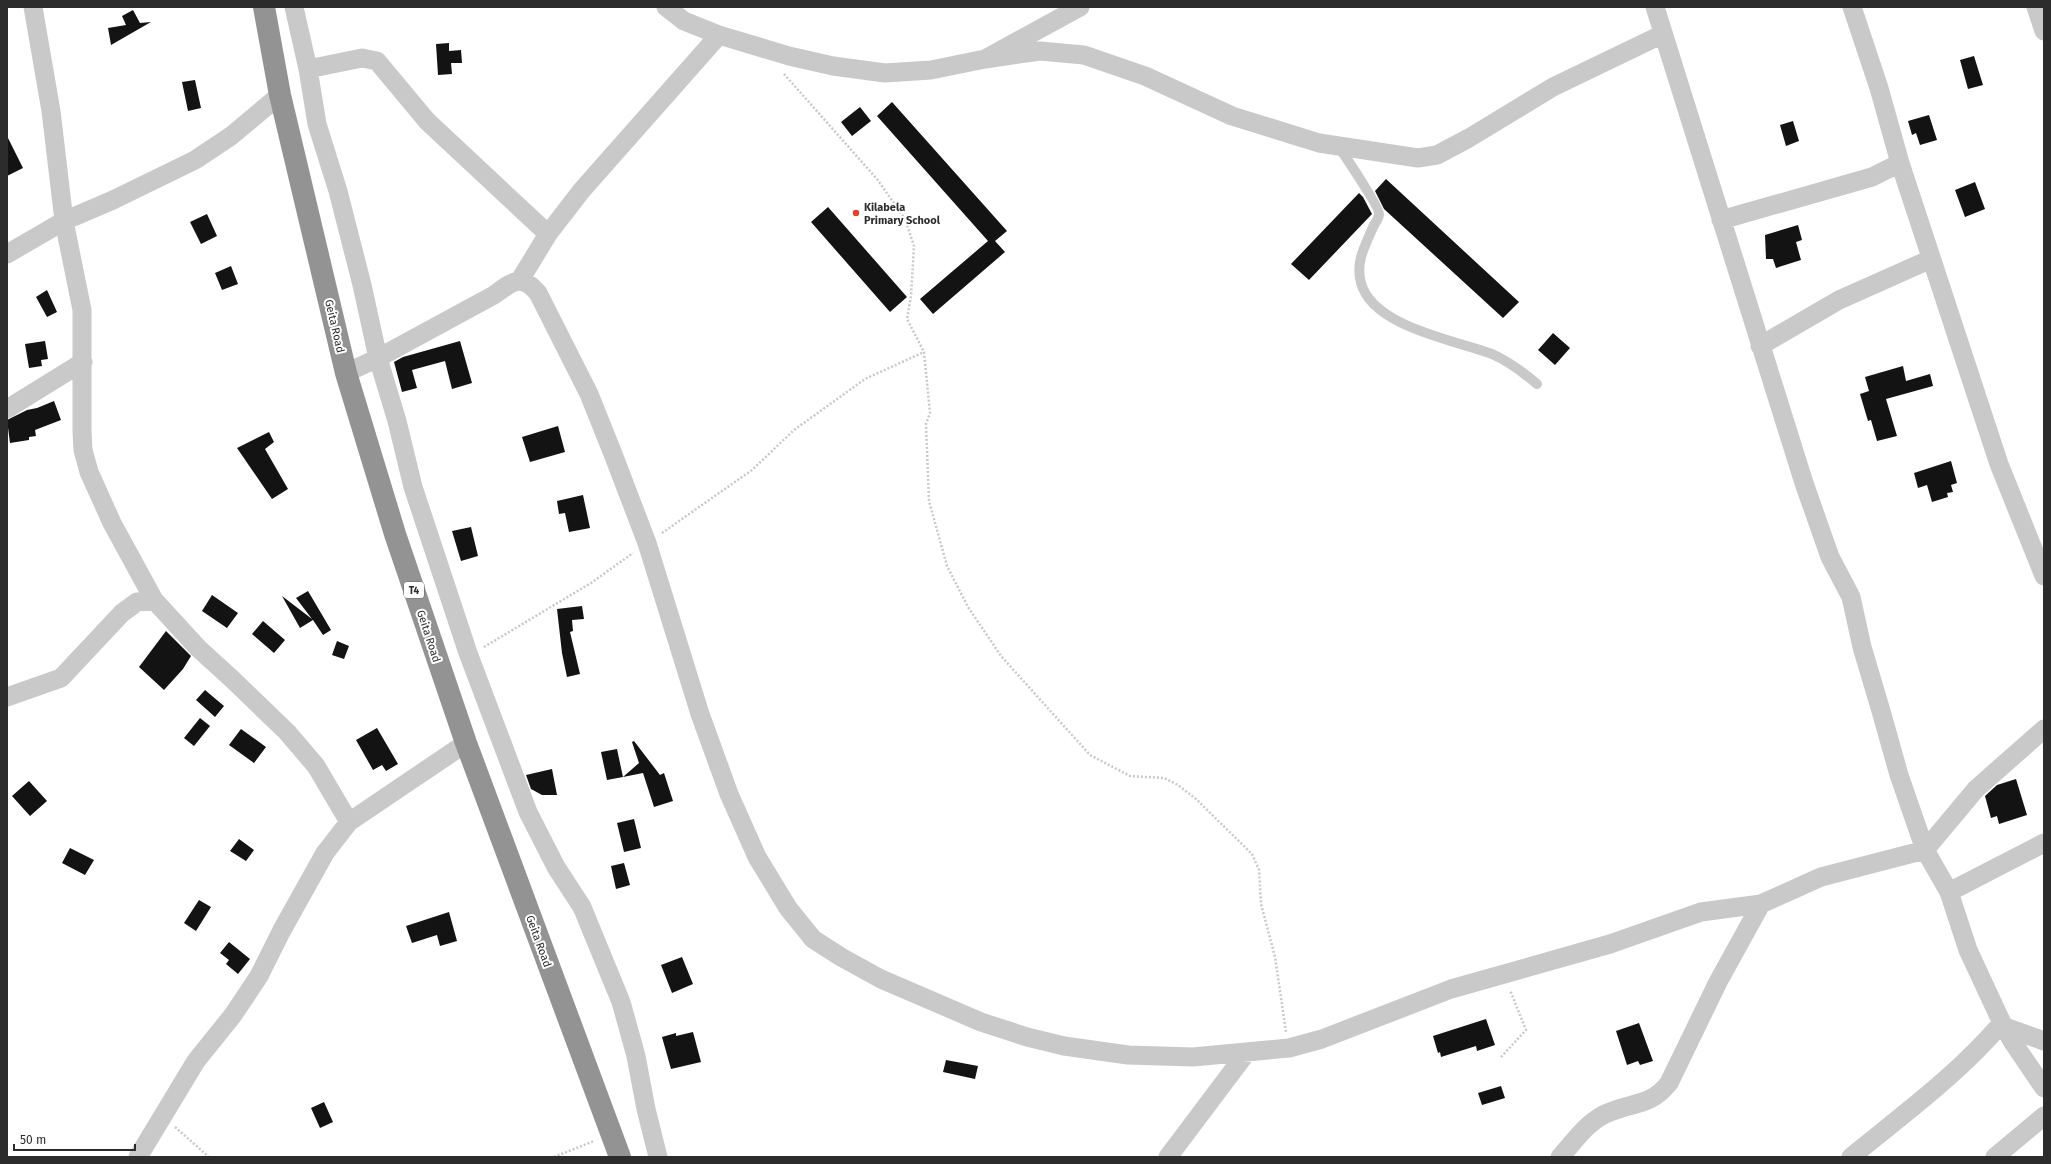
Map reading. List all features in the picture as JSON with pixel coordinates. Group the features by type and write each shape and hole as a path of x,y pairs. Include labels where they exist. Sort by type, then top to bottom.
{"highway":[{"name":"Geita Road","path":"264,7 280,96 346,373 395,534 466,743 620,1157"}],"street":[{"path":"33,7 51,111 64,221 82,310 82,431 83,450 89,472 112,523 154,600 198,648 287,732 316,766 349,822"},
{"path":"294,7 308,69 317,124 338,191 362,285 378,358 397,421 412,487 468,653 528,812 556,867 582,907 621,1002 636,1056 658,1157"},
{"path":"666,7 684,21 718,35 789,56 833,66 885,73 931,70 1040,51 1084,55 1145,76 1232,116 1319,143 1418,158 1437,156 1552,87 1663,34"},
{"path":"986,60 1080,7"},
{"path":"1655,7 1760,346 1818,523 1830,557 1851,597 1862,647 1900,775 1925,850 1949,892 1968,950 2004,1025 2016,1047 2044,1088"},
{"path":"1852,7 1879,88 1900,164 1999,464 2044,576"},
{"path":"2036,7 2044,31"},
{"path":"520,280 548,234 582,190 718,35"},
{"path":"308,69 362,58 377,61 427,120 548,234"},
{"path":"7,254 64,221 113,200 195,160 232,136 280,96"},
{"path":"1721,220 1872,177 1900,164"},
{"path":"1760,346 1840,300 1931,259"},
{"path":"346,373 378,358 494,295 509,284 520,280 530,283 538,293 589,394 647,543 700,714 729,794 757,857 788,908 813,940 881,979 981,1022 1027,1037 1064,1046 1128,1054 1193,1057 1289,1048 1322,1039 1355,1025 1400,1010 1422,1000 1503,973 1603,946 1701,912 1761,904 1821,878 1925,850 1976,789 2044,729"},
{"path":"7,409 83,362"},
{"path":"7,697 61,678 122,613 137,602 154,600"},
{"path":"138,1157 161,1116 196,1060 233,1015 259,976 282,930 325,853 349,822 466,743"},
{"path":"1949,892 2044,843"},
{"path":"1560,1157 1590,1123 1610,1112 1642,1103 1655,1098 1662,1093 1669,1084 1718,982 1761,904"},
{"path":"2004,1025 2044,1040"},
{"path":"1851,1157 1947,1080 2004,1025"},
{"path":"1168,1157 1247,1052"},
{"path":"1995,1157 2044,1116"}],"lane":[{"path":"1339,147 1367,193 1377,206 1379,214 1361,254 1361,283 1367,295 1379,310 1399,322 1494,355 1525,373 1538,384"}],"path":[{"path":"780,69 878,179 905,219 914,246 911,296 907,319 924,352 930,413 926,424 930,500 947,566 961,594 1001,656 1090,755 1130,776 1164,778 1178,785 1196,799 1252,854 1260,870 1261,904 1275,957 1289,1048"},
{"path":"468,653 488,645 591,583 752,470 794,430 865,378 924,352"},
{"path":"1501,1057 1526,1030 1503,973"},
{"path":"161,1116 209,1157"},
{"path":"554,1157 611,1134"}],"building":[{"path":"133,10 140,23 151,22 111,45 108,28 126,25 122,16"},
{"path":"449,43 449,51 461,50 462,63 451,63 452,74 438,75 436,44"},
{"path":"1974,56 1983,85 1968,89 1960,60"},
{"path":"195,80 201,108 188,111 182,82"},
{"path":"892,102 1007,231 995,241 1005,252 933,314 920,299 988,241 877,116"},
{"path":"860,107 871,121 852,136 841,122"},
{"path":"1929,115 1937,140 1920,145 1916,133 1912,135 1908,121"},
{"path":"1793,121 1799,141 1786,146 1780,125"},
{"path":"7,136 23,168 7,176"},
{"path":"1386,179 1519,302 1503,318 1384,209 1375,191"},
{"path":"1975,182 1985,209 1965,217 1955,190"},
{"path":"1359,193 1363,197 1372,214 1309,280 1291,264"},
{"path":"828,207 907,297 890,312 811,222"},
{"path":"207,214 217,236 201,244 190,222"},
{"path":"1798,225 1802,240 1796,242 1801,260 1776,268 1773,259 1766,259 1765,235"},
{"path":"231,266 238,284 222,290 215,273"},
{"path":"47,290 57,312 47,317 36,297"},
{"path":"1553,333 1570,348 1555,365 1538,350"},
{"path":"45,341 48,359 41,360 42,366 29,368 25,344"},
{"path":"460,341 472,383 452,389 445,361 412,370 417,388 402,392 394,362 403,357"},
{"path":"1903,366 1906,381 1930,374 1933,386 1886,399 1897,436 1877,441 1871,420 1868,421 1860,394 1869,391 1865,377"},
{"path":"54,401 61,420 35,430 36,436 29,437 29,440 10,443 7,420 27,410 37,408"},
{"path":"558,426 565,452 530,462 522,437"},
{"path":"269,432 274,442 265,449 288,489 272,499 237,448"},
{"path":"1951,461 1957,483 1951,485 1953,492 1947,493 1948,497 1932,502 1927,485 1918,488 1914,473"},
{"path":"583,495 590,528 569,532 565,513 559,514 557,501"},
{"path":"471,527 478,556 461,561 452,531"},
{"path":"308,591 331,630 323,635 313,620 300,628 282,596 312,619 296,598"},
{"path":"212,595 238,613 227,628 202,611"},
{"path":"582,606 584,619 572,620 573,631 570,632 580,674 567,677 562,653 557,609"},
{"path":"263,621 285,640 274,653 252,634"},
{"path":"166,631 191,656 183,669 164,690 139,667"},
{"path":"337,641 349,646 344,659 332,655"},
{"path":"205,690 224,706 215,717 196,700"},
{"path":"200,718 210,726 194,746 184,738"},
{"path":"377,728 398,764 386,771 382,765 373,770 356,740"},
{"path":"241,729 266,747 254,763 229,745"},
{"path":"634,741 660,775 664,773 673,801 654,807 643,773 623,777 639,763 632,742"},
{"path":"617,749 623,777 607,780 601,752"},
{"path":"552,769 557,795 542,795 531,789 526,775"},
{"path":"2016,779 2027,815 1999,824 1997,816 1991,818 1985,796 1997,785"},
{"path":"29,781 47,801 30,816 12,796"},
{"path":"634,819 641,848 624,852 617,823"},
{"path":"239,839 254,850 246,861 230,851"},
{"path":"70,848 94,860 85,875 62,863"},
{"path":"624,863 630,885 616,889 611,866"},
{"path":"199,900 211,907 196,931 184,923"},
{"path":"449,912 457,941 440,946 437,935 412,943 406,926"},
{"path":"229,942 250,959 238,974 226,964 229,960 220,953"},
{"path":"682,957 693,984 672,993 661,965"},
{"path":"1486,1019 1495,1045 1477,1051 1476,1046 1441,1057 1440,1052 1438,1053 1433,1036"},
{"path":"1639,1023 1653,1061 1640,1065 1638,1061 1627,1065 1616,1031"},
{"path":"693,1032 701,1062 671,1069 662,1037 676,1033 676,1036"},
{"path":"946,1060 978,1066 975,1079 943,1072"},
{"path":"1501,1086 1505,1098 1482,1105 1478,1093"},
{"path":"324,1102 333,1122 320,1128 311,1108"}],"place":[{"name":"Kilabela Primary School","path":"856,213"}]}
